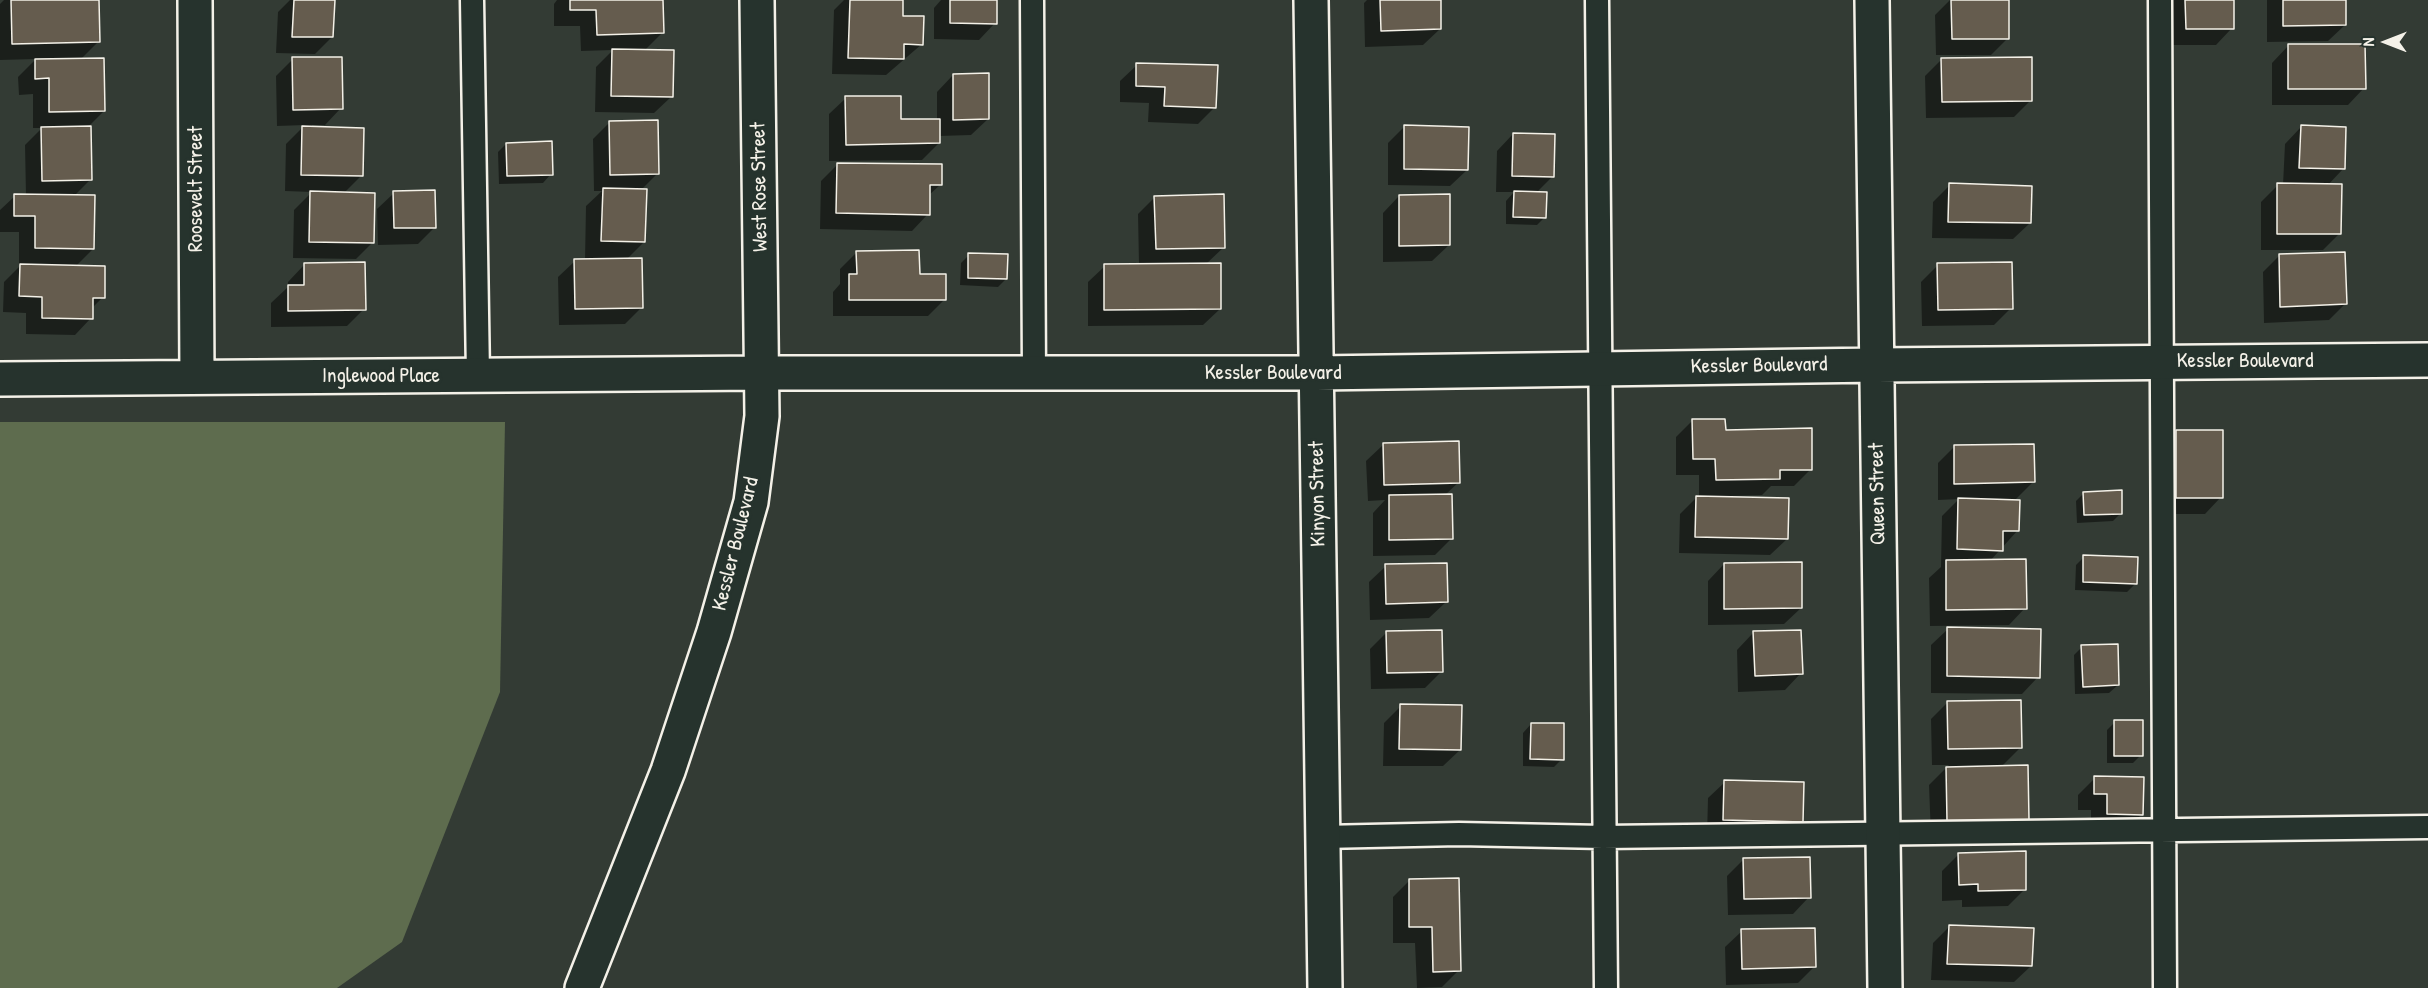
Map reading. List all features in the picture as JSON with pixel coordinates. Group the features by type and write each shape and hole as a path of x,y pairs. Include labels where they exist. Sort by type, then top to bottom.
{"street":[{"name":"Roosevelt Street","path":"195,0 197,377"},
{"name":"West Rose Street","path":"757,0 762,374"},
{"name":"Kinyon Street","path":"1311,0 1325,988"},
{"name":"Queen Street","path":"1872,0 1885,988"},
{"name":"Kessler Boulevard","path":"582,988 668,771 714,632 751,502 762,416 762,374 1317,374 1600,368 2428,360"},
{"name":"Inglewood Place","path":"0,379 762,374"}],"lane":[{"path":"472,0 478,375"},
{"path":"1032,0 1034,374"},
{"path":"1597,0 1606,988"},
{"path":"2160,0 2165,988"},
{"path":"1323,837 1459,834 1603,837 2428,827"}],"green space":[{"path":"0,422 505,422 500,692 402,942 337,988 0,988"}],"building":[{"path":"11,0 99,0 100,42 12,44"},
{"path":"294,0 335,0 333,37 292,37"},
{"path":"570,0 663,0 664,33 597,35 596,10 570,10"},
{"path":"850,0 903,0 903,16 924,16 923,45 904,44 904,59 848,58"},
{"path":"950,0 997,0 997,24 950,23"},
{"path":"1380,0 1441,0 1441,29 1381,31"},
{"path":"1951,0 2009,0 2009,39 1952,39"},
{"path":"2185,0 2234,0 2234,29 2186,29"},
{"path":"2283,0 2346,0 2346,25 2283,26"},
{"path":"2288,44 2365,44 2366,89 2288,89"},
{"path":"612,49 674,50 673,97 611,96"},
{"path":"292,57 342,57 343,109 293,110"},
{"path":"2032,57 2032,101 1942,102 1941,58"},
{"path":"104,58 105,111 49,112 49,78 35,79 35,59"},
{"path":"1136,63 1218,65 1216,108 1164,106 1165,87 1136,86"},
{"path":"989,73 989,119 953,120 953,74"},
{"path":"845,96 901,96 901,119 940,119 940,143 846,145"},
{"path":"658,120 659,174 610,175 609,121"},
{"path":"1404,125 1469,127 1468,170 1404,169"},
{"path":"2301,125 2346,127 2345,169 2299,168"},
{"path":"91,126 92,180 42,181 41,127"},
{"path":"302,126 364,128 363,176 301,175"},
{"path":"1513,133 1555,134 1554,177 1512,176"},
{"path":"552,141 553,175 507,176 506,143"},
{"path":"837,163 942,164 942,185 930,185 930,215 836,213"},
{"path":"1949,183 2032,186 2031,223 1948,222"},
{"path":"2277,183 2342,184 2341,234 2277,234"},
{"path":"603,188 647,189 645,242 601,241"},
{"path":"435,190 436,228 394,228 393,191"},
{"path":"310,191 375,193 374,243 309,242"},
{"path":"1514,191 1547,192 1546,218 1513,217"},
{"path":"14,194 95,195 94,249 35,248 35,216 14,216"},
{"path":"1224,194 1225,248 1156,249 1154,196"},
{"path":"1450,194 1450,245 1399,246 1399,195"},
{"path":"919,250 920,274 946,274 946,300 849,300 849,274 857,274 856,251"},
{"path":"2345,252 2347,304 2280,307 2279,254"},
{"path":"968,253 1008,254 1007,279 968,278"},
{"path":"642,258 643,308 575,309 574,259"},
{"path":"365,262 366,310 288,311 288,285 304,285 304,263"},
{"path":"2012,262 2013,309 1938,310 1937,263"},
{"path":"1221,263 1221,309 1104,310 1104,264"},
{"path":"20,264 105,266 105,298 93,298 93,319 42,318 42,297 19,296"},
{"path":"1692,419 1725,419 1726,430 1812,428 1812,470 1780,470 1780,479 1716,480 1715,459 1693,459"},
{"path":"2176,430 2223,430 2223,498 2176,498"},
{"path":"1459,441 1460,483 1384,485 1383,443"},
{"path":"2034,444 2035,482 1954,484 1954,445"},
{"path":"2122,490 2122,514 2084,515 2083,492"},
{"path":"1452,494 1453,539 1389,540 1389,495"},
{"path":"1696,496 1789,498 1788,539 1695,537"},
{"path":"1958,498 2020,500 2019,531 2003,531 2003,551 1957,549"},
{"path":"2083,555 2138,557 2137,584 2083,582"},
{"path":"2026,559 2027,609 1946,610 1946,560"},
{"path":"1802,562 1802,608 1724,609 1724,563"},
{"path":"1447,563 1448,602 1386,604 1385,564"},
{"path":"1947,627 2041,629 2040,678 1947,676"},
{"path":"1442,630 1443,672 1387,673 1386,631"},
{"path":"1801,630 1803,674 1755,676 1753,631"},
{"path":"2118,644 2119,685 2083,687 2081,645"},
{"path":"2021,700 2022,748 1948,749 1947,701"},
{"path":"1400,704 1462,705 1461,750 1399,749"},
{"path":"2114,720 2143,720 2143,756 2114,756"},
{"path":"1531,723 1564,723 1564,760 1530,759"},
{"path":"2028,765 2029,820 1947,821 1946,767"},
{"path":"2094,776 2144,777 2143,815 2107,814 2107,794 2094,794"},
{"path":"1724,780 1804,782 1803,822 1723,820"},
{"path":"2026,851 2026,890 1978,891 1978,884 1959,885 1958,853"},
{"path":"1810,857 1811,898 1744,899 1743,858"},
{"path":"1459,878 1461,971 1433,972 1432,927 1409,927 1409,879"},
{"path":"1949,925 2034,928 2032,966 1947,964"},
{"path":"1815,928 1816,967 1742,969 1741,929"}]}
